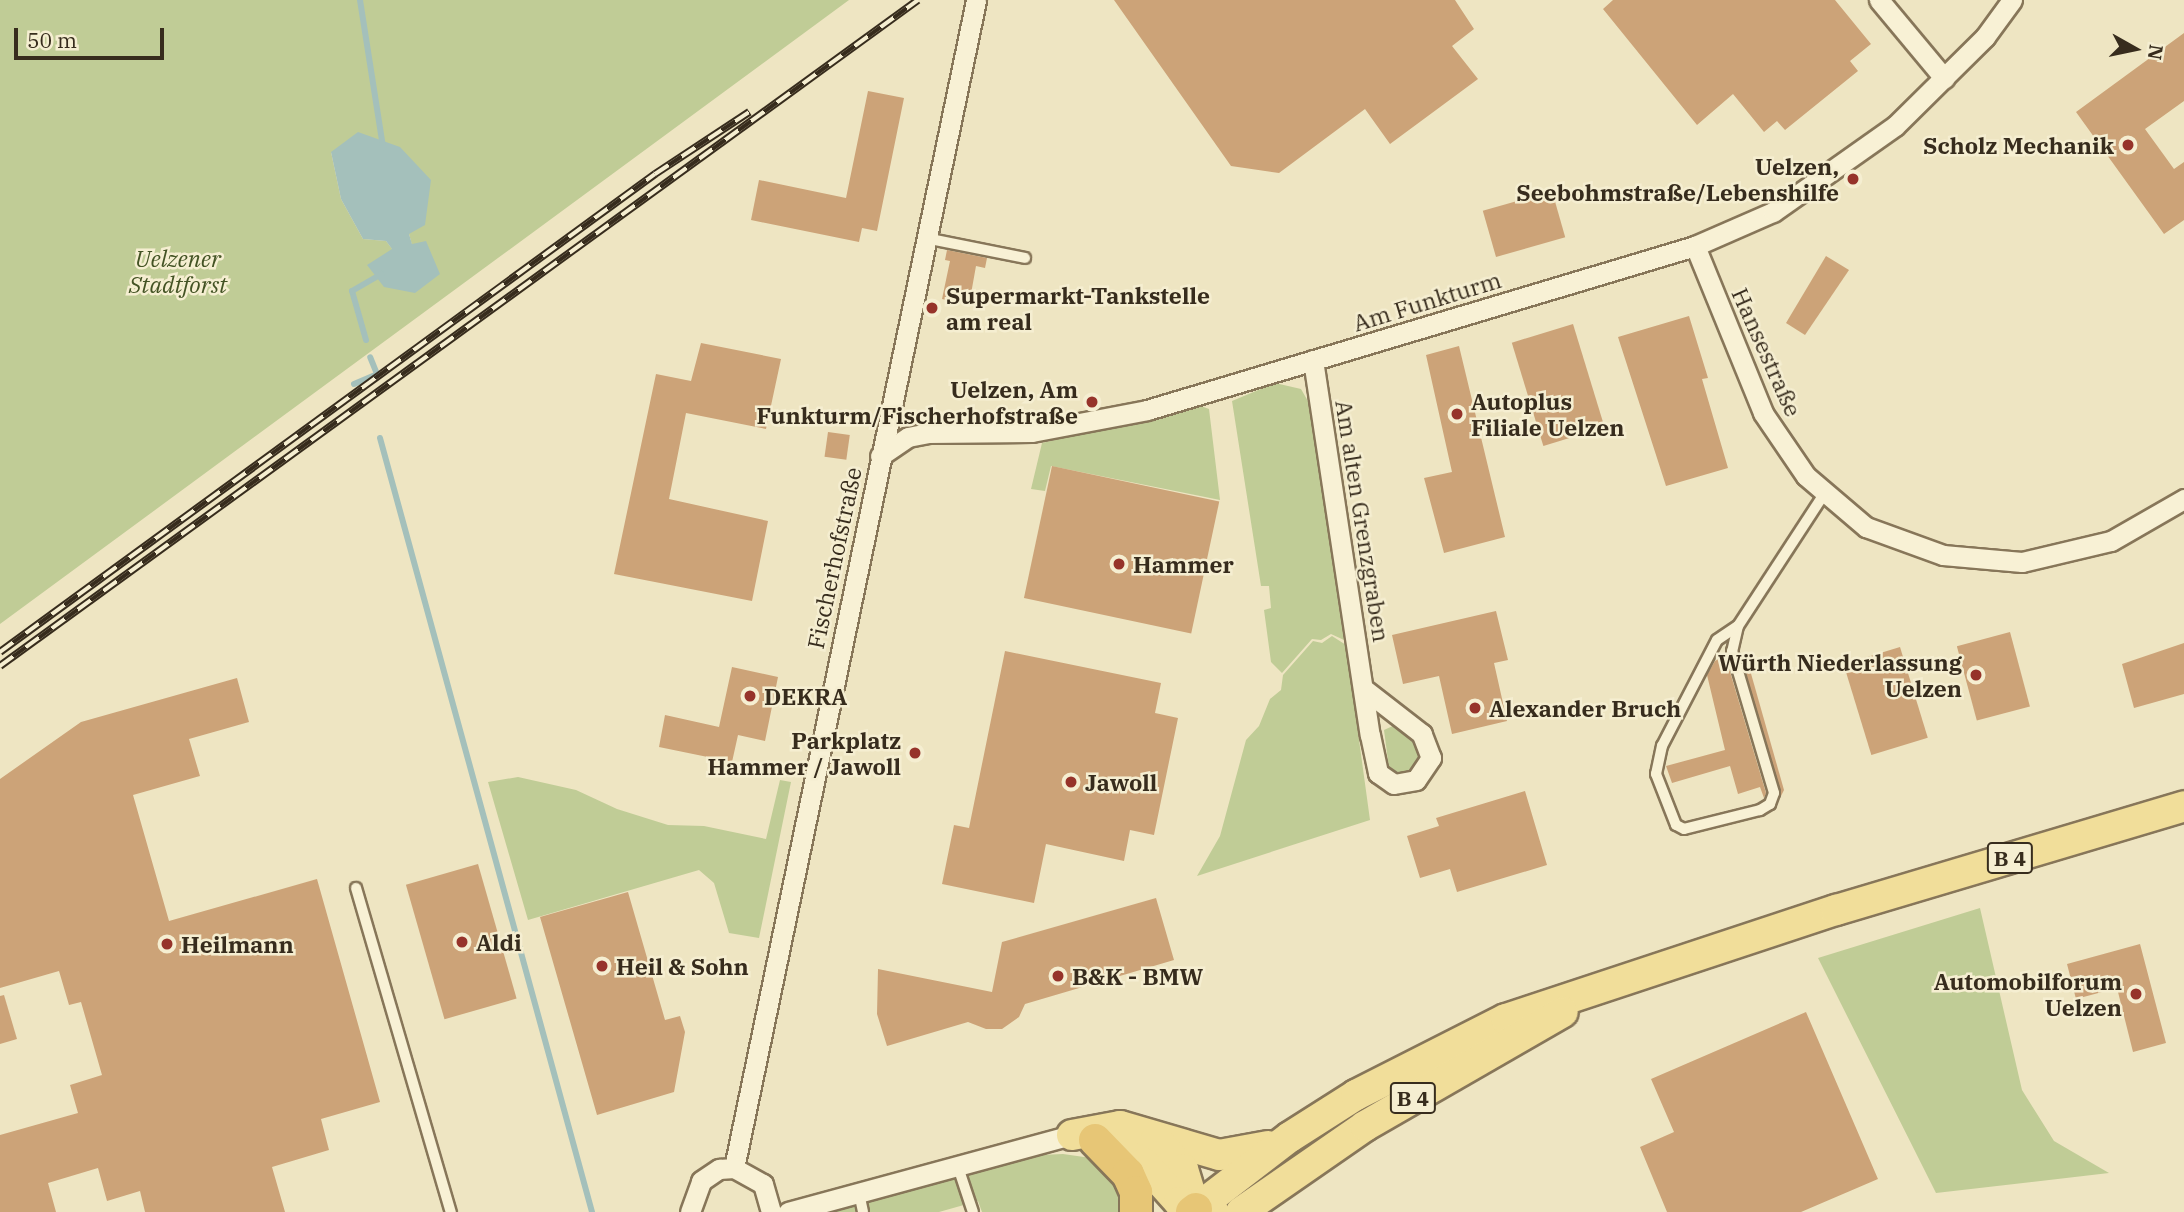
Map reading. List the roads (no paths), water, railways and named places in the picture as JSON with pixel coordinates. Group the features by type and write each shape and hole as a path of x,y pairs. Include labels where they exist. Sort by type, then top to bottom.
{"highway":[{"path":"1083,1138 1128,1174 1136,1192 1136,1212"}],"main road":[{"name":"B 4","path":"1199,1211 1290,1137 1449,1045 1506,1019 1587,996 1836,910 2184,806"},
{"name":"B 4","path":"1238,1211 1365,1126 1520,1040 1587,996"},
{"path":"1083,1138 1120,1126 1156,1139 1228,1155 1290,1137"},
{"path":"1083,1138 1143,1163 1173,1197 1199,1211"},
{"path":"1156,1139 1183,1169 1199,1211"}],"street":[{"name":"Fischerhofstraße","path":"734,1168 924,237 976,0"},
{"path":"1879,0 1944,79"},
{"name":"Am Funkturm","path":"880,456 908,436 928,433 988,436 1076,426 1313,360 1695,246 1773,212 1844,165 1895,126 1985,37 2012,0"},
{"name":"Hansestraße","path":"1695,246 1763,413 1824,494 1866,527 1943,555 2022,562 2111,541 2184,499"},
{"name":"Am alten Grenzgraben","path":"1313,360 1364,690 1378,773 1394,784 1416,780 1431,758 1422,734 1364,690"},
{"path":"788,1212 861,1203 958,1167 1083,1138"},
{"path":"690,1212 701,1181 719,1169 734,1168 763,1184 771,1212"}],"lane":[{"path":"924,237 1025,258"},
{"path":"1738,626 1717,640 1657,759 1656,774 1676,825 1684,830 1760,810 1770,804 1774,793 1732,651 1738,626 1824,494"},
{"path":"356,888 451,1212"},
{"path":"958,1167 973,1212"}],"water":[{"path":"358,132 400,147 431,180 425,225 409,234 412,244 426,241 440,274 415,293 384,287 367,265 392,249 386,241 363,239 341,199 331,152"}],"waterway":[{"path":"360,0 383,147"},
{"path":"366,340 352,291 382,274"},
{"path":"354,384 377,374 370,357"},
{"path":"380,438 592,1212"}],"railway":[{"path":"0,666 918,0"},
{"path":"0,652 655,174 749,112"}],"place":[{"name":"Scholz Mechanik","path":"2128,145"},
{"name":"Uelzen, Seebohmstraße/Lebenshilfe","path":"1853,179"},
{"name":"Supermarkt-Tankstelle am real","path":"932,308"},
{"name":"Uelzen, Am Funkturm/Fischerhofstraße","path":"1092,402"},
{"name":"Autoplus Filiale Uelzen","path":"1457,414"},
{"name":"Hammer","path":"1119,564"},
{"name":"Würth Niederlassung Uelzen","path":"1976,675"},
{"name":"DEKRA","path":"750,696"},
{"name":"Alexander Bruch","path":"1475,708"},
{"name":"Parkplatz Hammer / Jawoll","path":"915,753"},
{"name":"Jawoll","path":"1071,782"},
{"name":"Aldi","path":"462,942"},
{"name":"Heilmann","path":"167,944"},
{"name":"Heil & Sohn","path":"602,966"},
{"name":"B&K - BMW","path":"1058,976"},
{"name":"Automobilforum Uelzen","path":"2136,994"}],"park label":[{"name":"Uelzener Stadtforst","path":"178,271"}]}
